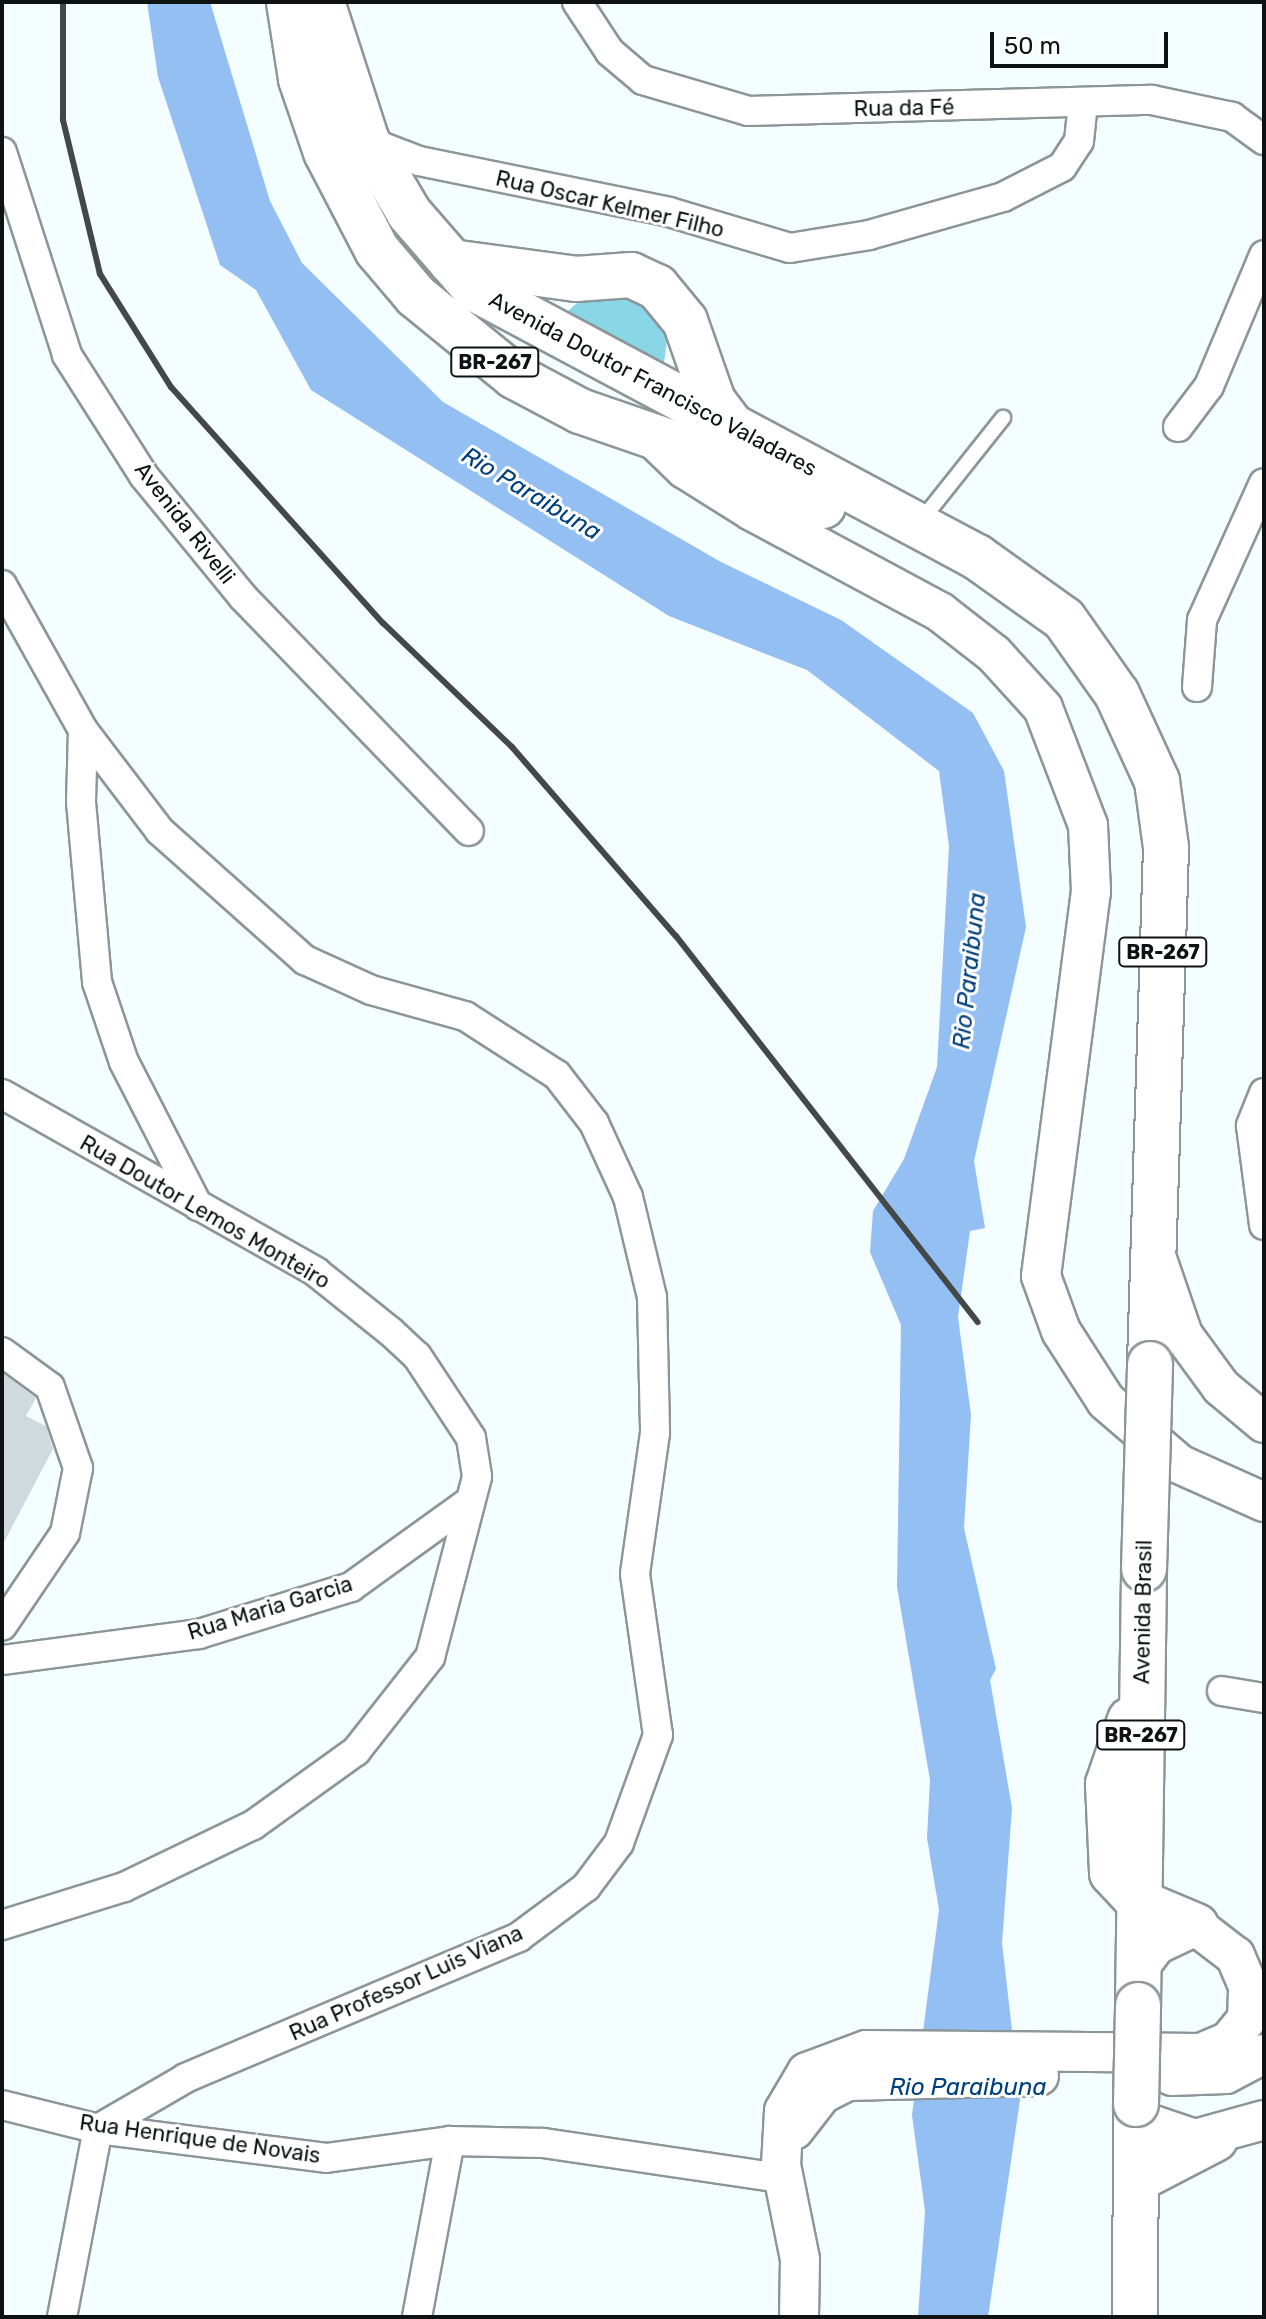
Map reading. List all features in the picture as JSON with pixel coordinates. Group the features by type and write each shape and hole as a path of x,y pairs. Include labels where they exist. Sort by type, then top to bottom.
{"highway":[{"name":"Avenida Doutor Francisco Valadares","path":"289,2 301,79 326,152 377,250 459,335 580,411 743,467 902,531"},
{"name":"Avenida Doutor Francisco Valadares","path":"322,2 367,141 409,213 475,289 544,332 731,425 902,531 978,584 1067,654 1096,666 1141,738 1157,781 1166,848 1155,1255"},
{"path":"451,262 576,279 631,275 657,287 690,336 713,401 731,425"},
{"name":"BR-267","path":"576,279 544,332 550,380 580,411 635,416 671,394"},
{"path":"671,394 690,336"},
{"name":"Avenida Brasil","path":"1139,1902 1112,1873 1105,1823 1116,1751 1142,1696 1155,1255"},
{"path":"1135,2317 1139,1902 1196,1926"},
{"path":"1136,2180 1215,2139"}],"main road":[{"name":"Avenida Doutor Francisco Valadares","path":"651,436 685,469 752,511 940,612 994,654 1043,708 1088,825 1091,891 1041,1276 1068,1344 1106,1401 1179,1464 1264,1502"},
{"name":"Avenida Doutor Francisco Valadares","path":"1155,1255 1183,1335 1221,1387 1264,1423"},
{"path":"799,2317 800,2259 781,2178 785,2140 822,2094 865,2064 1068,2063 1201,2053 1229,2041 1247,2019 1248,1986 1235,1956 1196,1926 1156,1945 1138,1987"},
{"path":"1068,2063 1209,2076 1264,2054"},
{"path":"1136,2112 1175,2135 1215,2139 1264,2120"}],"street":[{"name":"Rua da Fé","path":"577,2 610,52 643,80 748,111 1152,100 1204,108 1264,140"},
{"name":"Rua Oscar Kelmer Filho","path":"367,141 419,161 669,212 790,248 869,235 1003,197 1062,167 1079,141 1083,103"},
{"name":"Avenida Rivelli","path":"2,152 67,355 144,476 243,597 469,831"},
{"path":"1178,427 1209,386 1264,255"},
{"path":"1197,687 1202,620 1264,483"},
{"name":"Rua Professor Luis Viana","path":"2,585 83,730 160,831 305,960 508,1038 557,1075 594,1123 628,1197 652,1297 655,1433 635,1574 658,1735 650,1773 619,1843 586,1887 519,1937 186,2078 98,2129"},
{"path":"83,730 81,802 97,982 124,1062 198,1207"},
{"path":"1264,1093 1251,1126 1264,1225"},
{"name":"Rua Doutor Lemos Monteiro","path":"2,1094 316,1272 417,1356 471,1438 477,1477 466,1504 455,1580 430,1657 356,1751 253,1825 124,1887 2,1925"},
{"path":"2,1352 50,1387 78,1468 65,1533 2,1626"},
{"name":"Rua Maria Garcia","path":"2,1660 199,1634 351,1587 466,1504"},
{"path":"1222,1691 1264,1698"},
{"name":"Rua Henrique de Novais","path":"2,2105 98,2129 326,2158 450,2141 543,2143 781,2178"},
{"path":"62,2317 98,2129"},
{"path":"417,2317 450,2141"}],"lane":[{"path":"902,531 1003,418"}],"shaded area":[{"path":"587,294 642,294 668,333 662,377 566,313"}],"water":[{"name":"Rio Paraibuna","path":"147,2 210,2 270,201 302,263 443,402 721,562 841,620 973,713 1004,771 1026,927 974,1161 985,1228 970,1231 958,1317 971,1415 964,1528 996,1669 990,1680 1012,1808 1002,1943 1020,2100 988,2317 918,2317 925,2211 912,2115 939,1910 927,1838 930,1780 897,1587 901,1325 870,1252 873,1211 904,1159 937,1067 949,846 939,771 807,670 669,616 311,390 256,290 220,265 158,77"}],"building":[{"path":"2,1373 36,1398 26,1416 46,1426 53,1449 2,1546"}],"railway":[{"path":"63,2 63,120 100,274 171,387 383,623 512,747 676,936 978,1322"}]}
